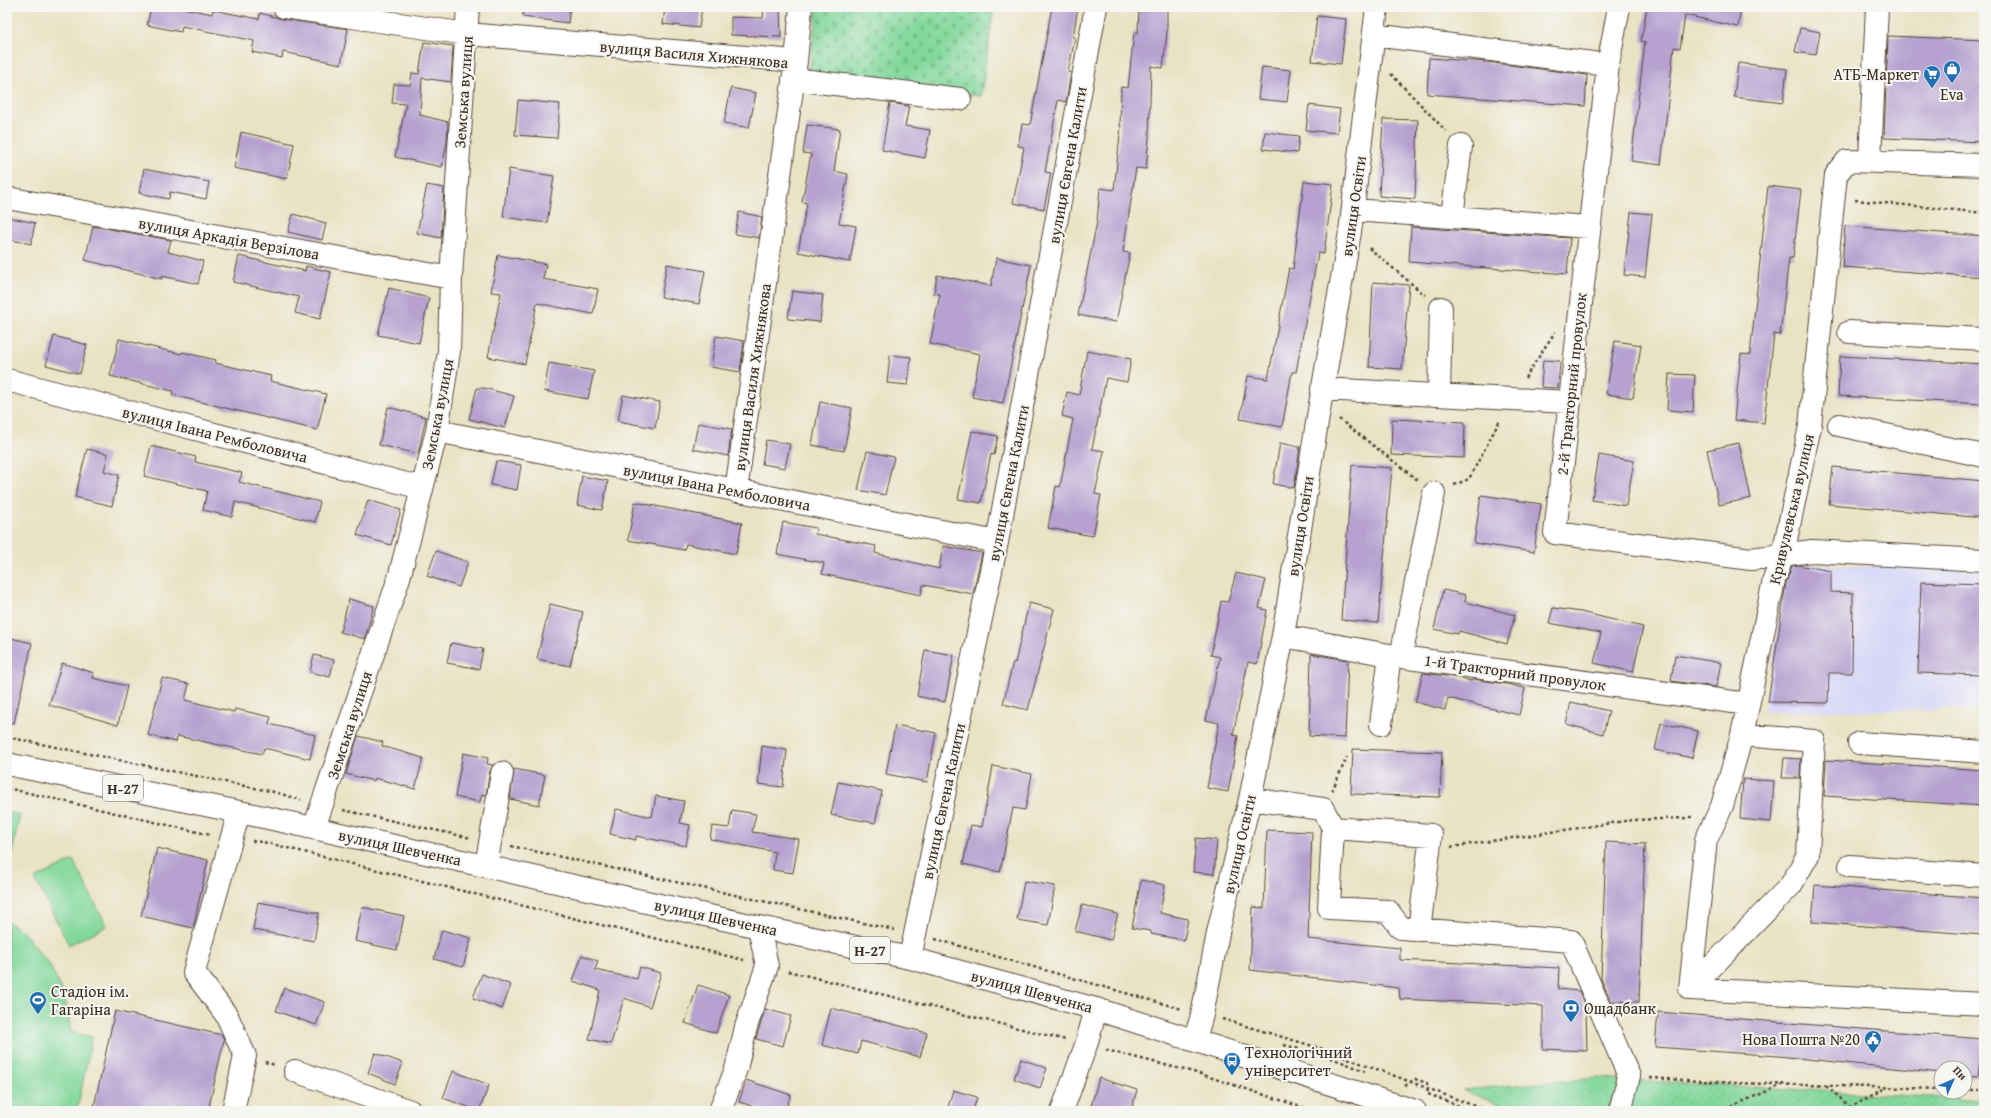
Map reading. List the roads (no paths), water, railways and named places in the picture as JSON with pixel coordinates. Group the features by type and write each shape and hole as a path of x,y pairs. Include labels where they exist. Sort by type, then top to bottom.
{"street":[{"name":"вулиця Василя Хижнякова","path":"284,7 467,34 794,70 736,491"},
{"name":"Земська вулиця","path":"314,828 399,578 437,431 449,351 451,278 468,7"},
{"path":"800,7 794,70 960,98"},
{"name":"вулиця Євгена Калити","path":"910,958 998,542 1096,7"},
{"name":"вулиця Освіти","path":"1196,1040 1219,928 1250,799 1283,636 1321,396 1350,232 1377,7"},
{"name":"2-й Тракторний провулок","path":"1619,7 1608,65 1555,533 1751,558 1783,554"},
{"path":"1870,160 1877,7"},
{"path":"1373,45 1608,65"},
{"path":"1452,217 1461,146"},
{"name":"Кривулевська вулиця","path":"1690,989 1706,840 1722,806 1742,735 1774,580 1783,554 1810,426 1821,332 1832,198 1836,175 1847,161 1870,160 1984,165"},
{"name":"вулиця Аркадія Верзілова","path":"7,198 451,278"},
{"path":"1353,210 1589,227"},
{"path":"1439,395 1441,308"},
{"path":"1849,332 1984,339"},
{"name":"вулиця Івана Ремболовича","path":"7,380 422,488"},
{"path":"1321,396 1439,395 1569,402"},
{"path":"1839,425 1984,456"},
{"name":"вулиця Івана Ремболовича","path":"437,431 998,542"},
{"path":"1381,724 1395,656 1434,493"},
{"path":"1783,554 1812,551 1984,560"},
{"name":"1-й Тракторний провулок","path":"1283,636 1395,656 1748,704"},
{"path":"1690,989 1791,885 1808,855 1814,741 1742,735"},
{"path":"1859,743 1984,752"},
{"name":"вулиця Шевченка","path":"7,764 314,828 759,927 910,958 1096,1009 1415,1111"},
{"path":"486,866 502,773"},
{"path":"1250,799 1328,819 1431,836 1419,930"},
{"path":"233,1111 245,1056 227,1016 194,972 239,812"},
{"path":"1328,819 1329,908 1388,911 1401,928 1571,941 1629,1076 1620,1111"},
{"path":"1850,866 1984,876"},
{"path":"720,1111 736,1069 746,1027 767,966 759,927"},
{"path":"1690,989 1984,1004"},
{"path":"1062,1111 1086,1045 1096,1009"},
{"path":"295,1071 410,1111"}],"place":[{"name":"Eva","path":"1952,84"},
{"name":"АТБ-Маркет","path":"1932,89"},
{"name":"Стадіон ім. Гагаріна","path":"38,1015"},
{"name":"Ощадбанк","path":"1571,1023"},
{"name":"Нова Пошта №20","path":"1873,1054"},
{"name":"Технологічний університет","path":"1232,1076"}]}
